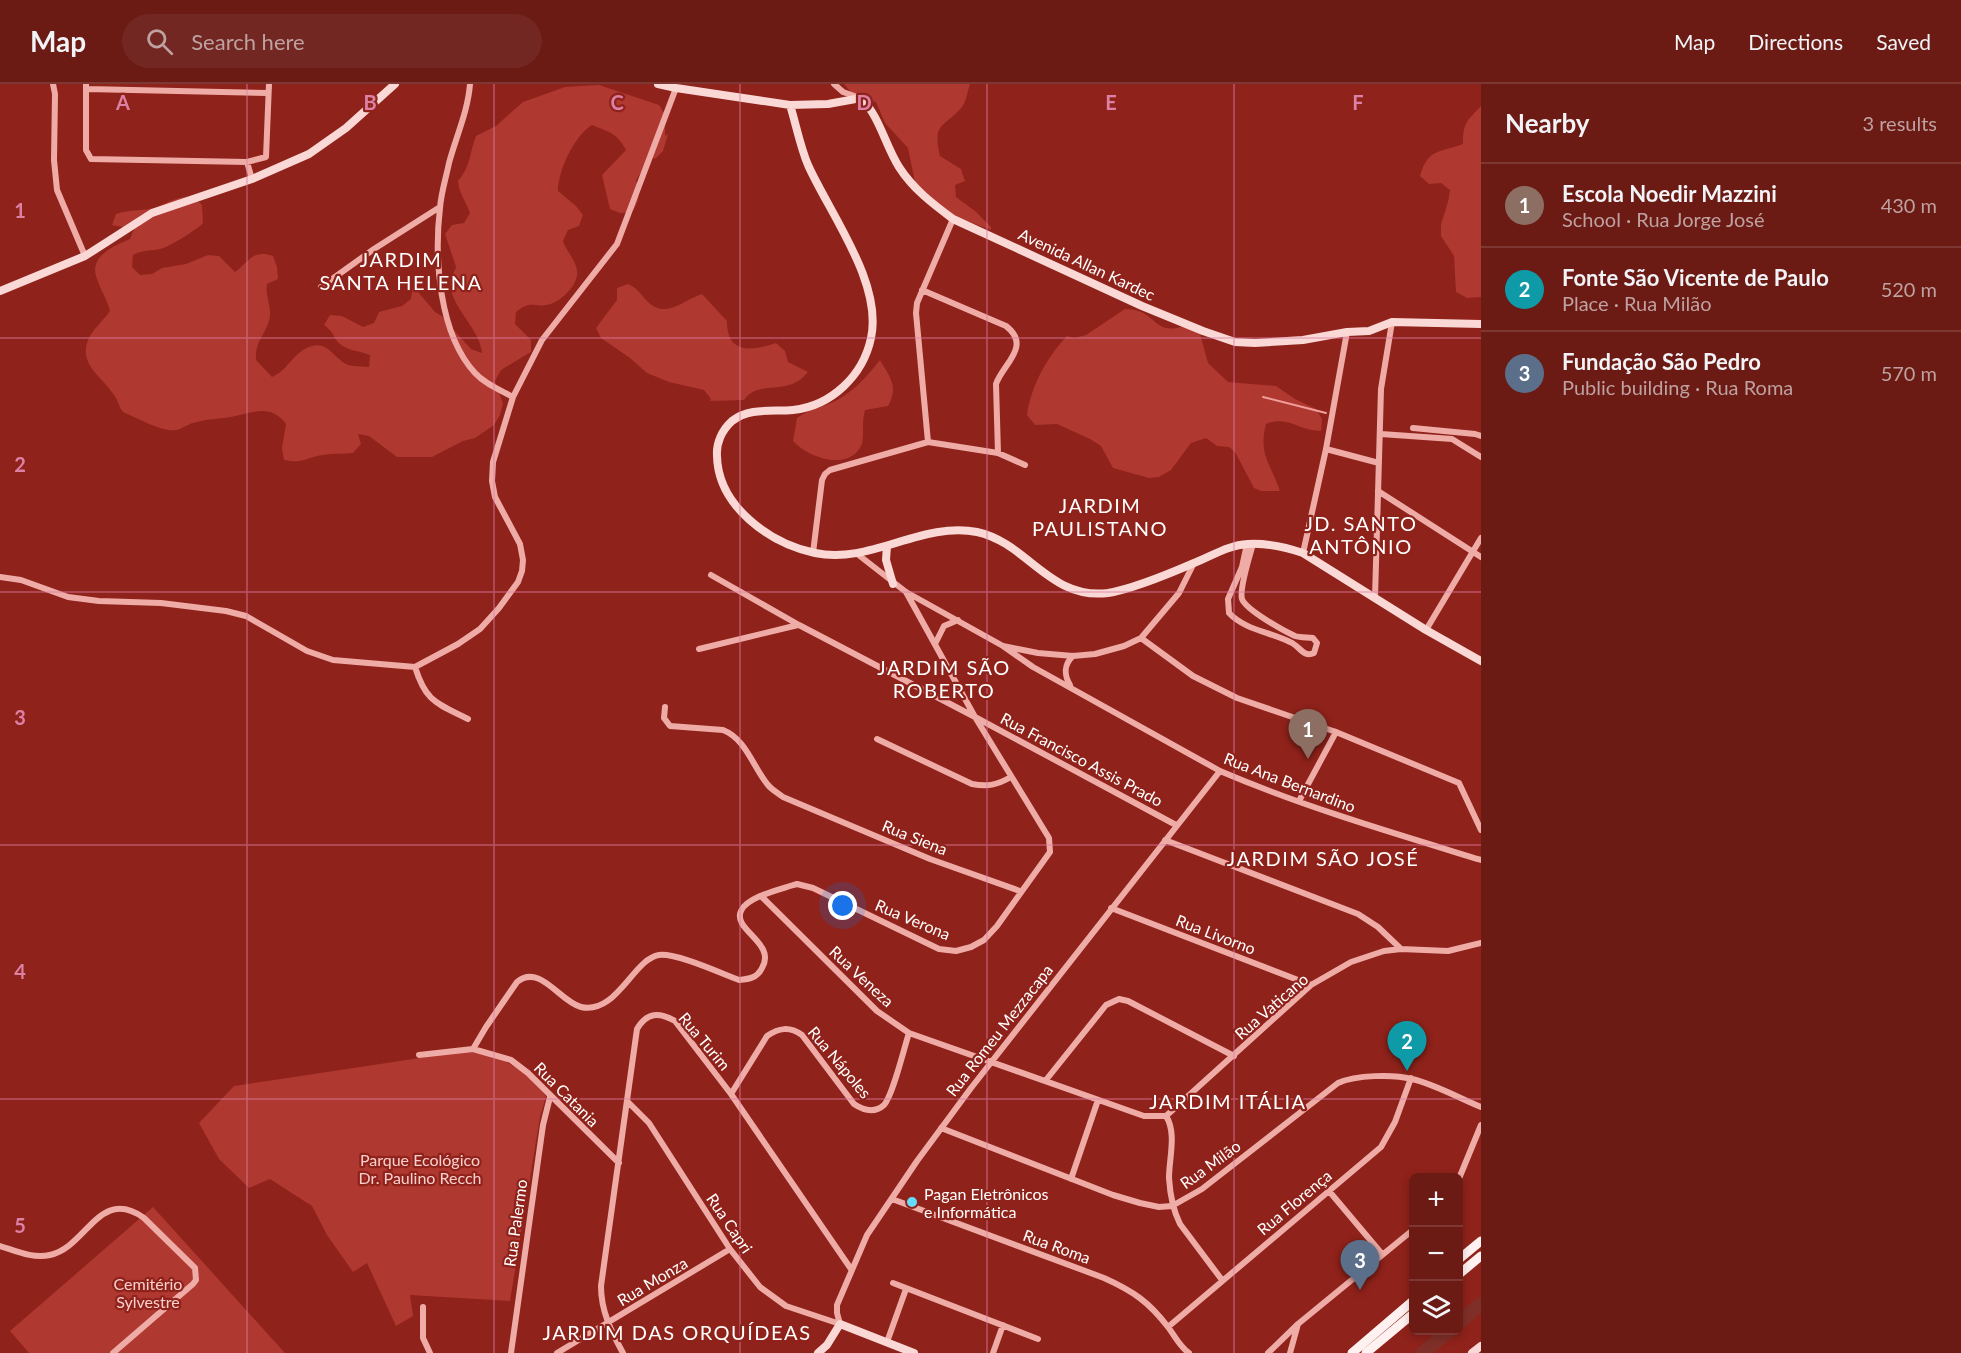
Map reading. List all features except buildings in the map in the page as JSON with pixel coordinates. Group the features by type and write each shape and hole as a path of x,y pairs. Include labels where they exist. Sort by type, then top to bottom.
{"main road":[{"path":"1463,1256 1481,1241"},
{"path":"1463,1271 1481,1256"},
{"path":"1352,1353 1409,1303"},
{"path":"1366,1353 1409,1316"}],"street":[{"path":"53,84 55,94 54,160 57,190 85,256"},
{"path":"268,84 266,157 273,170"},
{"path":"0,291 85,256 152,213 252,179 309,154 329,142 395,84"},
{"path":"470,84 469,97 450,161 440,207 440,276 453,339 461,356 476,375 513,397"},
{"path":"658,84 790,105 828,104 861,98"},
{"path":"834,84 843,92 861,98"},
{"path":"266,157 247,162 91,159 86,150 86,86 268,93"},
{"path":"0,577 21,580 68,597 99,601 161,603 226,611 246,616 307,651 333,660 415,667 458,644 480,629 500,608 518,582 523,560 520,544 495,496 492,482 493,462 513,397 542,340 617,244 676,88"},
{"name":"Avenida Allan Kardec","path":"861,98 872,110 899,166 913,186 953,219 1142,306 1203,331 1234,342 1255,343 1294,341 1347,332 1369,331 1392,322 1481,324"},
{"path":"790,105 807,163 862,271 870,294 873,316 872,336 867,355 857,372 844,387 823,402 795,410 756,411 741,415 730,422 721,434 716,448 717,467 723,488 739,511 774,537 813,553 832,556 856,553 927,535 955,531 975,532 992,536 1066,588 1089,593 1109,592 1194,563 1218,552 1250,544 1283,546 1303,553 1426,630 1481,661"},
{"path":"247,162 252,179"},
{"path":"321,287 374,249 440,207"},
{"path":"928,442 916,313 921,290 953,219"},
{"path":"921,290 1006,326 1014,332 1017,348 996,384 998,453"},
{"path":"1375,598 1381,434 1379,421 1381,390 1392,322"},
{"path":"1303,553 1326,449 1347,332"},
{"path":"1413,428 1481,436"},
{"path":"1381,434 1452,439 1481,457"},
{"path":"813,553 822,480 830,470 928,442 998,453 1025,465"},
{"path":"1326,449 1379,463"},
{"path":"1378,491 1481,557"},
{"path":"1426,630 1481,538"},
{"path":"1250,544 1242,598 1246,604 1266,619 1298,637 1314,638 1317,643 1314,653 1304,654 1293,643 1234,619 1229,613 1228,599 1250,544"},
{"path":"886,546 886,560 893,584"},
{"path":"856,553 893,584 1003,646 1038,653 1073,656 1095,654 1141,639 1179,593 1194,563"},
{"name":"Rua Francisco Assis Prado","path":"711,575 799,625 1176,825"},
{"path":"876,739 972,784 997,785 1011,777 906,592"},
{"path":"1228,599 1242,598"},
{"path":"935,644 944,626 958,620"},
{"path":"699,649 799,625"},
{"path":"1141,639 1194,676 1237,698 1336,732 1459,783 1481,830"},
{"name":"Rua Ana Bernardino","path":"1003,646 1034,667 1220,771 1361,824 1481,860"},
{"path":"1034,667 1034,657 1038,653"},
{"path":"1070,686 1066,679 1066,671 1068,660 1073,656"},
{"path":"415,667 421,686 429,697 437,704 468,719"},
{"name":"Rua Siena","path":"665,707 664,718 670,726 723,730 731,733 769,786 783,797 930,859 1020,891"},
{"path":"1299,801 1336,732"},
{"name":"Rua Romeu Mezzacapa","path":"840,1324 837,1305 867,1235 941,1128 1220,771"},
{"name":"Rua Verona","path":"473,1048 517,982 523,977 531,976 539,979 574,1004 582,1007 599,1004 620,990 647,960 657,955 670,955 739,980 751,979 758,975 764,966 765,956 762,947 741,923 741,909 748,902 790,886 804,885 939,949 956,951 971,947 984,940 997,926 1050,852 1049,838 1011,777"},
{"path":"1165,840 1358,914 1378,927 1401,949"},
{"name":"Rua Veneza","path":"761,896 878,1011 909,1033 1144,1116 1166,1116"},
{"name":"Rua Livorno","path":"1111,908 1311,985"},
{"name":"Rua Vaticano","path":"1166,1116 1311,985 1352,962 1384,951 1401,949 1448,951 1481,943"},
{"path":"1046,1080 1106,1005 1119,999 1128,1001 1234,1056"},
{"name":"Rua Turim","path":"623,1353 607,1324 601,1299 601,1286 637,1029 642,1020 654,1014 666,1016 675,1021 731,1094 851,1269"},
{"name":"Rua Nápoles","path":"731,1094 767,1036 785,1028 801,1035 854,1104 862,1110 874,1111 884,1105 909,1033"},
{"name":"Rua Catania","path":"419,1054 473,1048 511,1060 528,1073 619,1163"},
{"name":"Rua Milão","path":"941,1128 1071,1179 1140,1203 1159,1207 1172,1206 1202,1189 1338,1083 1350,1078 1362,1076 1411,1078 1481,1107"},
{"name":"Rua Florença","path":"1168,1327 1381,1147 1389,1135 1411,1078"},
{"name":"Rua Palermo","path":"511,1353 544,1117 550,1097"},
{"path":"1071,1179 1098,1100"},
{"name":"Rua Capri","path":"627,1101 649,1123 730,1249 760,1287 786,1306 840,1324"},
{"path":"1166,1116 1172,1126 1169,1179 1172,1206 1180,1224 1221,1280"},
{"path":"1461,1173 1481,1125"},
{"path":"1329,1191 1382,1254"},
{"name":"Rua Roma","path":"892,1199 1130,1290 1146,1302 1189,1353"},
{"path":"0,1246 33,1256 51,1256 63,1250 100,1216 111,1210 126,1209 144,1218 195,1268 195,1280 112,1353"},
{"path":"1268,1353 1298,1324 1409,1232"},
{"name":"Rua Monza","path":"557,1353 730,1249"},
{"path":"894,1283 1038,1339"},
{"path":"887,1342 906,1289"},
{"path":"423,1307 423,1338 430,1353"},
{"path":"818,1353 827,1345 840,1324 914,1353"},
{"path":"1290,1353 1298,1324"},
{"path":"993,1353 1003,1325"},
{"path":"1472,1353 1481,1346"}],"green space":[{"path":"844,84 970,84 962,107 941,127 938,145 940,156 961,169 965,181 955,185 956,197 975,211 991,227 991,230 943,212 915,182 908,148 885,123 876,102 854,96"},
{"path":"599,85 659,105 665,115 665,136 668,134 663,151 655,159 652,157 636,180 638,197 632,212 620,213 610,209 602,175 626,150 623,144 612,134 592,125 573,145 564,164 558,191 583,215 579,226 568,230 563,241 576,267 575,282 568,292 552,304 528,305 516,312 515,324 531,340 531,352 501,370 495,381 503,404 500,415 494,425 475,438 463,441 432,457 397,457 369,436 358,434 361,444 353,453 327,454 296,461 284,460 282,448 286,424 274,413 254,412 198,422 176,430 164,429 123,412 109,388 88,362 86,347 89,338 110,311 97,279 96,264 104,253 130,239 134,229 112,225 116,214 149,209 187,197 194,197 202,205 203,223 166,247 133,255 132,267 140,275 152,274 162,268 186,264 208,255 219,256 235,272 256,255 273,256 278,279 267,284 270,316 256,354 256,360 272,377 303,350 315,345 325,347 346,364 369,367 370,355 343,346 324,325 330,315 342,316 363,327 374,323 379,312 402,306 411,299 413,286 471,349 482,353 476,335 451,289 450,280 456,267 445,234 452,225 464,223 470,213 458,181 468,165 476,136 496,126 523,102 565,87"},
{"path":"1481,106 1481,297 1467,298 1456,292 1454,256 1441,236 1441,224 1450,190 1441,183 1429,184 1420,176 1427,160 1435,153 1463,144 1467,122"},
{"path":"628,284 652,305 666,309 702,294 727,321 731,340 736,345 750,349 776,343 785,351 788,362 808,372 800,380 791,384 758,390 744,400 710,401 711,399 704,390 669,382 647,373 601,338 596,328 617,300 617,288"},
{"path":"1125,309 1136,310 1168,328 1189,324 1199,330 1208,363 1228,382 1276,386 1316,409 1322,419 1321,431 1281,421 1266,424 1265,452 1280,491 1261,491 1254,488 1235,452 1229,447 1217,446 1206,438 1191,443 1171,470 1159,477 1149,478 1113,468 1101,446 1090,439 1057,424 1035,425 1027,415 1032,393 1041,372 1060,344 1067,336 1074,338 1086,335"},
{"path":"880,360 892,382 893,393 888,406 865,410 862,443 855,454 837,460 827,459 808,452 793,441 797,418 834,402 851,391"},
{"name":"Parque Ecológico Dr. Paulino Recch","path":"466,1051 499,1058 523,1071 546,1096 540,1117 510,1301 410,1295 413,1316 396,1326 367,1263 353,1272 327,1235 312,1206 270,1179 249,1188 219,1159 199,1123 234,1086"},
{"name":"Cemitério Sylvestre","path":"153,1207 285,1353 29,1353 10,1331"}],"waterway":[{"path":"1263,397 1326,413"},
{"path":"1463,1319 1481,1304"},
{"path":"1423,1353 1444,1335"}],"place":[{"name":"Escola Noedir Mazzini","path":"1308,759"},
{"name":"Fonte São Vicente de Paulo","path":"1407,1071"},
{"name":"Pagan Eletrônicos e Informática","path":"912,1202"},
{"name":"Fundação São Pedro","path":"1360,1290"}],"district":[{"name":"JARDIM SANTA HELENA","path":"401,270"},
{"name":"JARDIM PAULISTANO","path":"1100,516"},
{"name":"JD. SANTO ANTÔNIO","path":"1361,534"},
{"name":"JARDIM SÃO ROBERTO","path":"944,678"},
{"name":"JARDIM SÃO JOSÉ","path":"1323,858"},
{"name":"JARDIM ITÁLIA","path":"1228,1101"},
{"name":"JARDIM DAS ORQUÍDEAS","path":"677,1332"}]}
